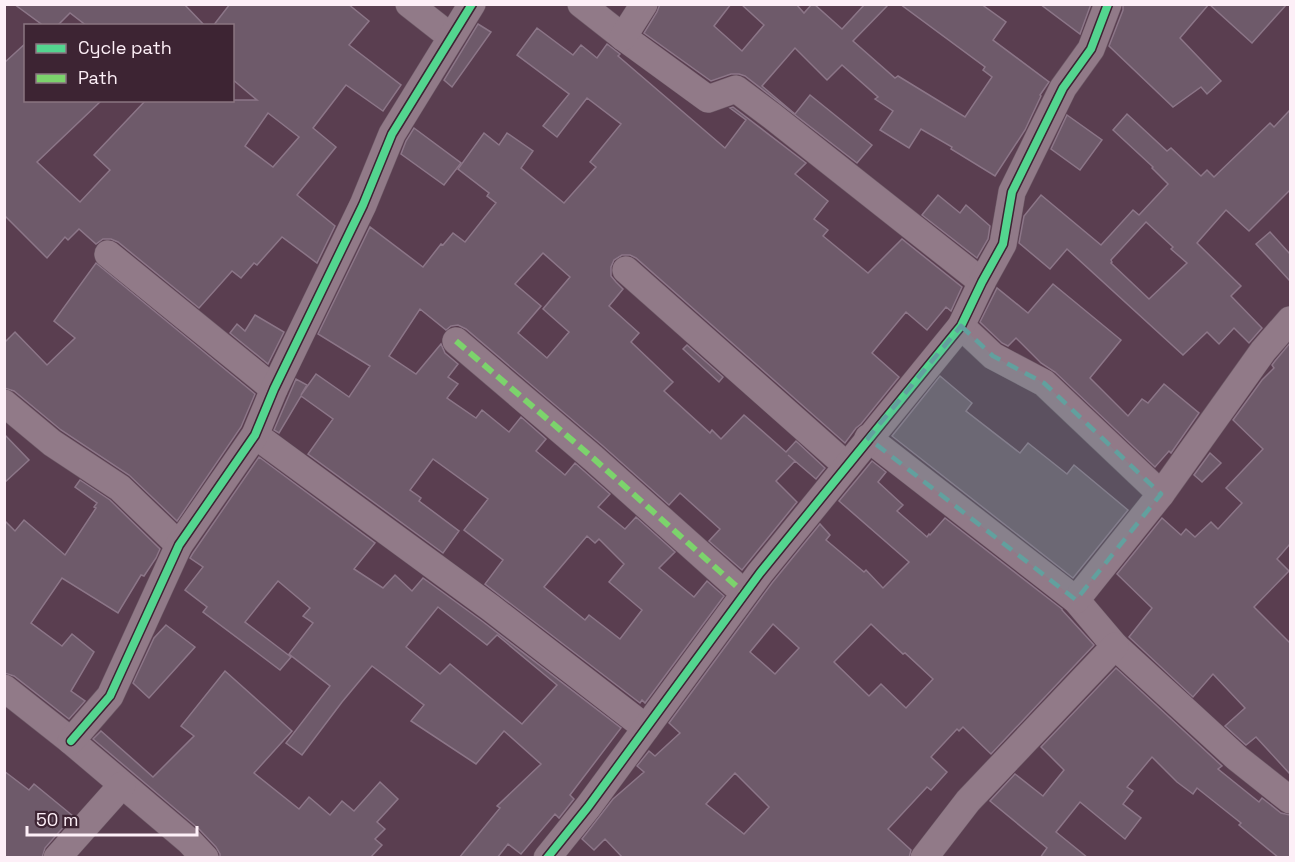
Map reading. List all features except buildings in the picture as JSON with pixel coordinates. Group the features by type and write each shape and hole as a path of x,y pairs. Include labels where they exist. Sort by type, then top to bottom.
{"street":[{"path":"409,4 452,37"},
{"path":"71,741 110,696 179,545 255,435 274,389 363,205 392,134 472,4"},
{"path":"581,4 623,38 708,99 736,89 982,282"},
{"path":"623,38 644,4"},
{"path":"547,858 588,807 744,593 961,326 1003,244 1012,192 1063,88 1090,49 1108,4"},
{"path":"108,254 274,389"},
{"path":"626,270 847,466"},
{"path":"1076,600 1161,494 1263,351 1290,320"},
{"path":"961,326 993,356 1044,383 1161,494"},
{"path":"456,341 593,458 744,593"},
{"path":"4,403 52,443 120,488 179,545"},
{"path":"255,435 491,608 646,728"},
{"path":"868,438 1076,600 1115,646 1237,758 1290,800"},
{"path":"924,858 968,801 1115,646"},
{"path":"4,688 71,741 189,841 205,858"},
{"path":"57,858 122,785"}],"highlighted area":[{"path":"961,326 993,356 1044,383 1161,494 1076,600 868,438"}],"marked path":[{"path":"456,341 593,458 744,593"}],"cycle path":[{"path":"71,741 110,696 179,545 255,435 274,389 363,205 392,134 472,4"},
{"path":"547,858 588,807 760,573 961,326 1003,244 1012,192 1063,88 1091,49 1108,4"}]}
